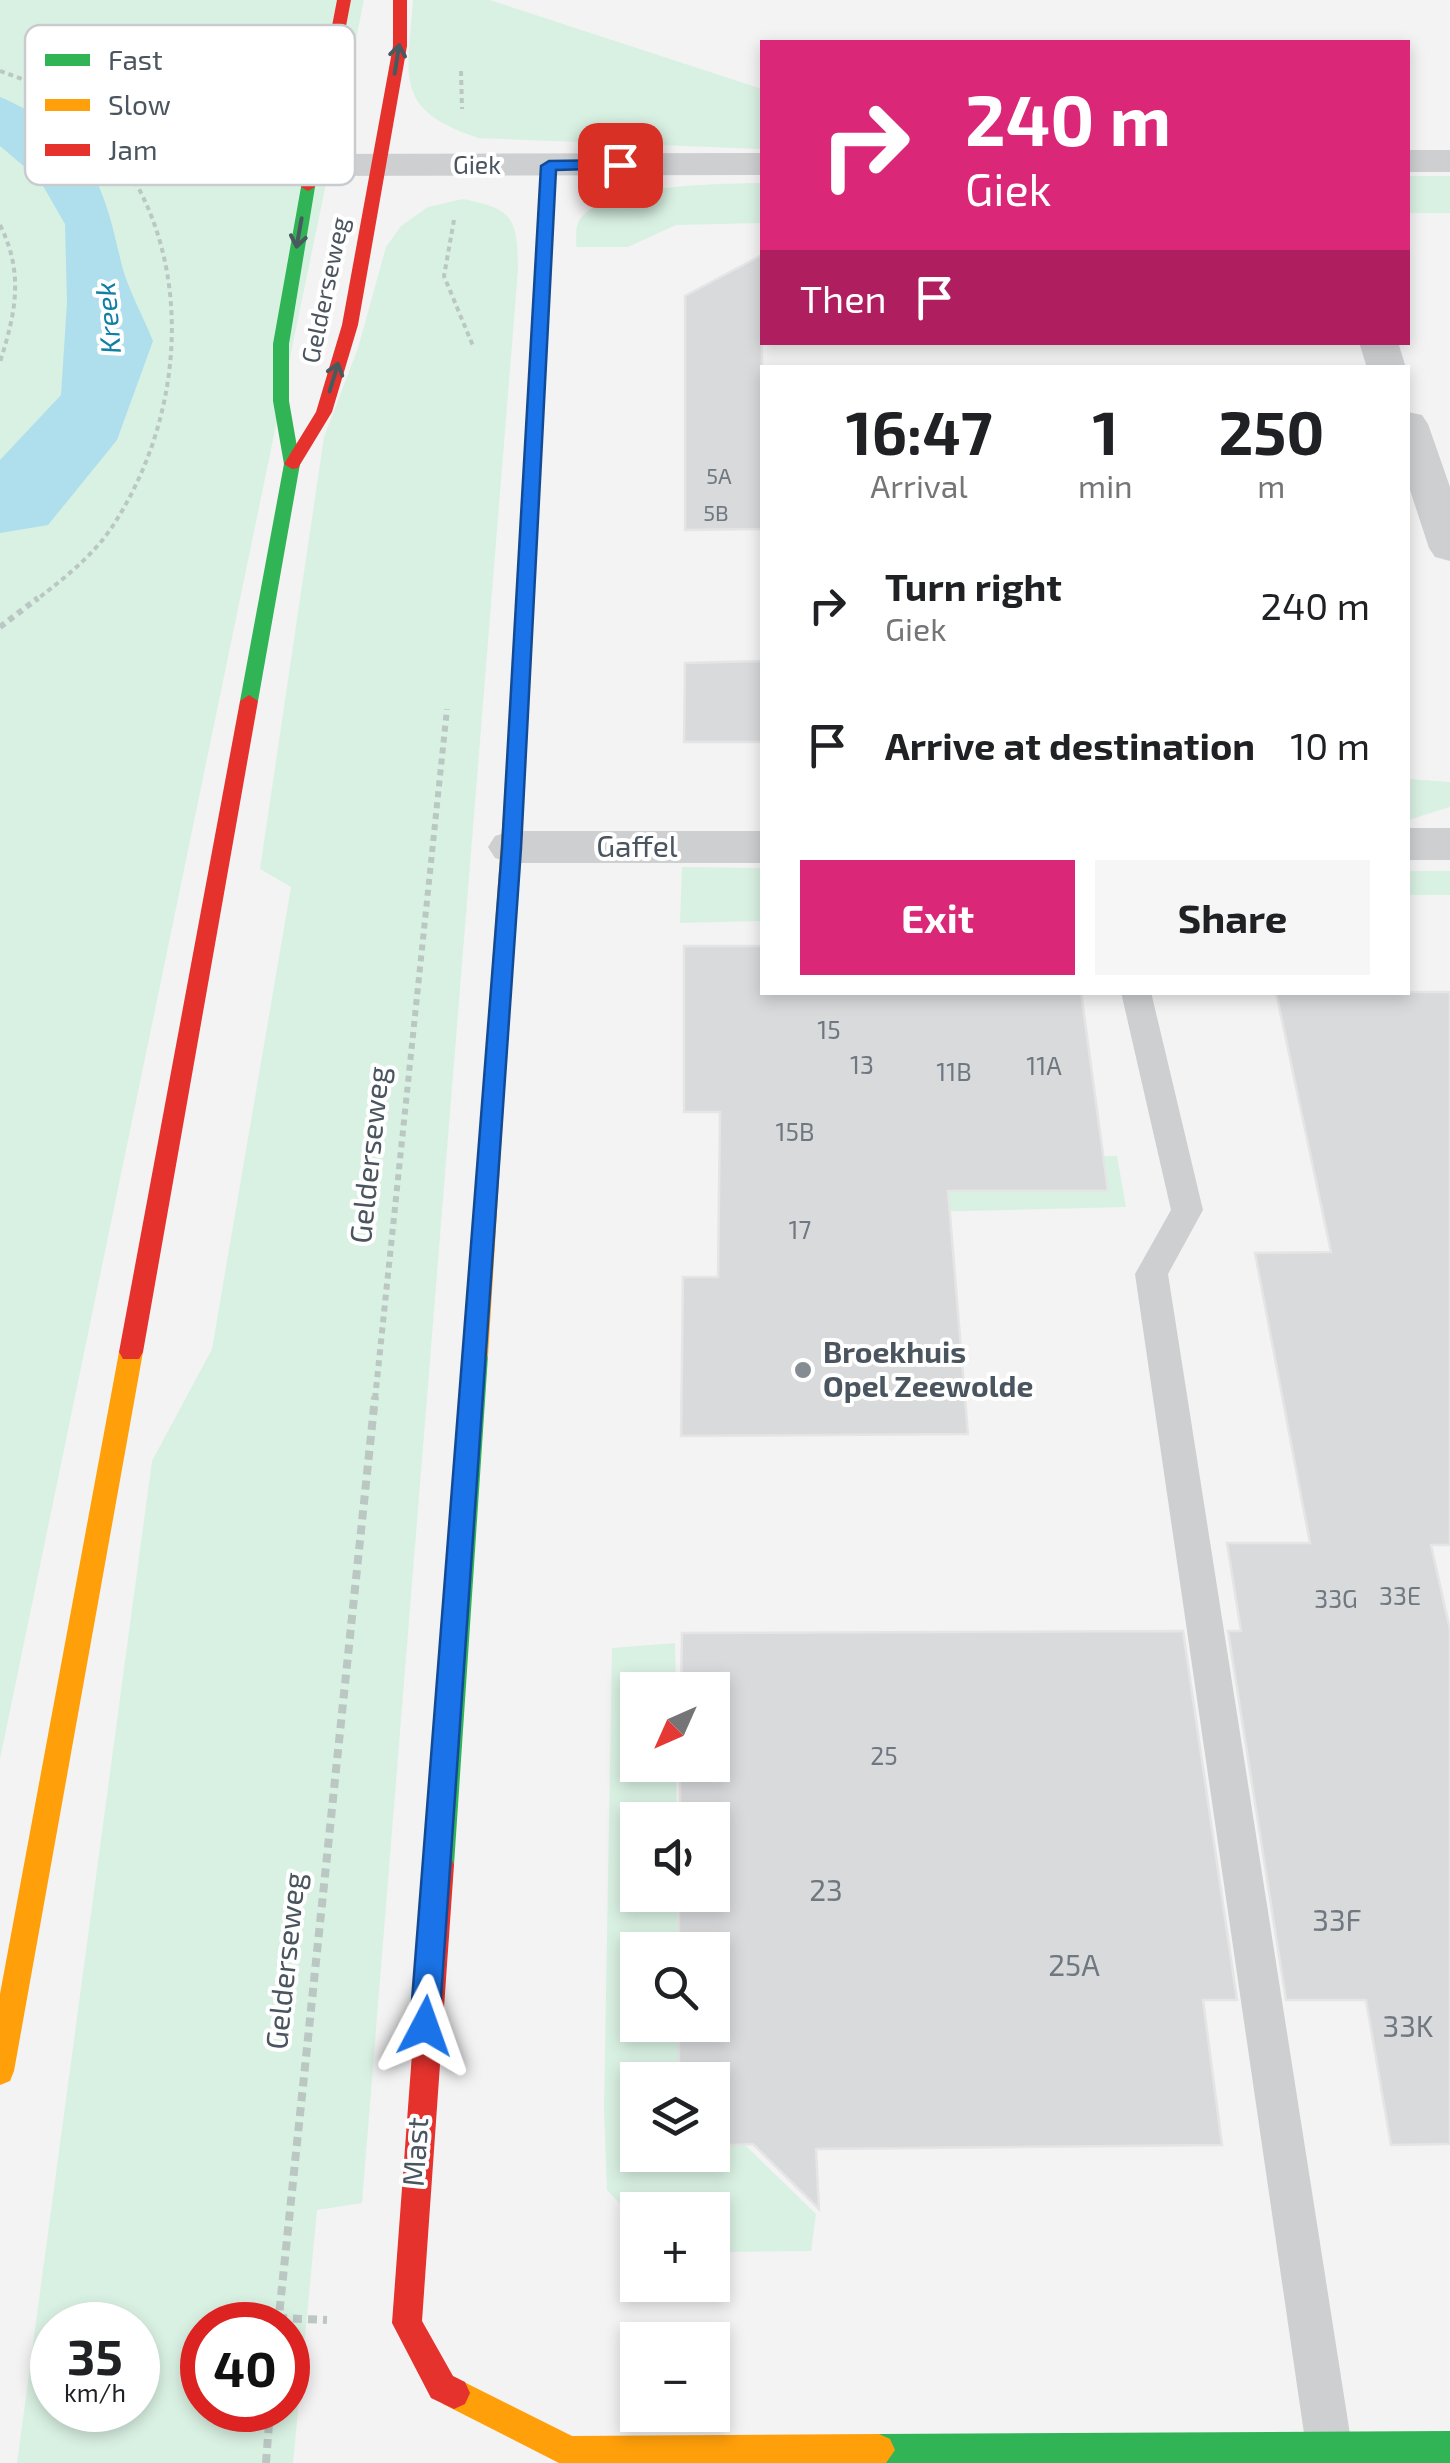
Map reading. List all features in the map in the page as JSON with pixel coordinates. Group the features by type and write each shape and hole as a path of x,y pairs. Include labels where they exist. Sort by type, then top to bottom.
{"street":[{"name":"Gelderseweg","path":"339,25 344,0"},
{"name":"Gelderseweg","path":"292,464 324,412 350,324 400,46 400,0"},
{"path":"1410,161 1450,161"},
{"name":"Giek","path":"355,166 760,164"},
{"name":"Mast","path":"549,166 512,848 406,2322 442,2387 570,2452 1094,2456 1450,2446"},
{"name":"Gelderseweg","path":"0,2071 292,464 281,401 281,344 308,185"},
{"path":"1410,430 1450,548"},
{"path":"1410,844 1450,844"},
{"name":"Gaffel","path":"512,848 760,846"}],"lane":[{"path":"1137,995 1186,1210 1150,1274 1329,2448"}],"path":[{"path":"461,54 464,165 444,276 477,354"},
{"path":"0,70 25,80"},
{"path":"0,627 80,565 111,528 134,491 171,375 175,312 140,185"},
{"path":"0,226 16,254 17,312 0,362"},
{"name":"Gelderseweg","path":"280,2302 448,700"},
{"path":"266,2463 268,2432"}],"green space":[{"path":"0,0 364,0 355,43 355,25 25,25 25,185 326,185 0,1759"},
{"path":"413,0 490,0 760,88 760,149 478,138 450,127 418,102 411,87"},
{"path":"1410,176 1450,176 1450,213 1410,213"},
{"path":"760,183 760,223 676,225 628,247 576,247 578,223 590,210 609,200 692,186"},
{"path":"463,199 493,207 510,219 514,228 518,270 362,2203 317,2210 308,2302 180,2302 180,2432 296,2432 293,2463 17,2463 30,2367 30,2432 160,2432 160,2302 39,2302 152,1461 212,1349 291,887 260,869 324,437 358,348 386,247 401,226 428,207"},
{"path":"1410,779 1450,782 1450,807 1410,819"},
{"path":"682,867 760,868 760,921 680,923"},
{"path":"1410,871 1450,871 1450,895 1410,895"},
{"path":"1117,1156 1126,1207 928,1212 915,1158"},
{"path":"675,1643 676,1672 620,1672 620,1782 676,1782 677,1802 620,1802 620,1912 677,1912 678,1932 620,1932 620,2042 678,2042 679,2062 620,2062 620,2172 730,2172 730,2131 816,2214 811,2251 730,2252 730,2192 620,2192 620,2204 607,2190 604,2109 612,1648"}],"water":[{"path":"0,97 25,109 25,167 0,146"},
{"name":"Kreek","path":"42,185 98,185 131,292 153,341 117,440 48,525 0,533 0,460 61,395 67,302 65,224"}],"building":[{"path":"760,256 760,529 685,530 685,296"},
{"path":"760,661 760,742 684,742 685,663"},
{"path":"684,946 760,946 760,995 1081,995 1108,1191 948,1191 968,1434 681,1436 683,1277 718,1277 720,1112 684,1112"},
{"path":"1450,992 1450,1545 1431,1545 1450,1630 1450,2144 1391,2145 1366,2000 1286,2000 1228,1631 1241,1631 1227,1543 1310,1543 1255,1253 1331,1252 1277,995"},
{"path":"1183,1631 1237,2000 1203,2000 1222,2145 816,2149 819,2209 753,2144 730,2145 730,2062 679,2062 679,2042 730,2042 730,1932 679,1932 679,1912 730,1912 730,1802 680,1802 680,1782 730,1782 730,1672 681,1672 682,1633"}],"traffic: fast":[{"path":"518,731 549,165"},
{"path":"249,701 292,464 281,401 281,344 308,187"},
{"path":"440,1865 476,1356"},
{"path":"879,2450 1450,2447"}],"traffic: slow":[{"path":"476,1356 518,731"},
{"path":"0,2071 131,1352"},
{"path":"454,2393 570,2452 879,2450"}],"traffic: jam":[{"path":"339,25 344,0"},
{"path":"292,464 324,412 350,325 400,46 400,0"},
{"path":"131,1352 249,701"},
{"path":"440,1865 407,2323 442,2387 454,2393"}],"place":[{"name":"Broekhuis Opel Zeewolde","path":"803,1370"}],"route":[{"path":"425,2026 512,848 549,166 620,165"}]}
